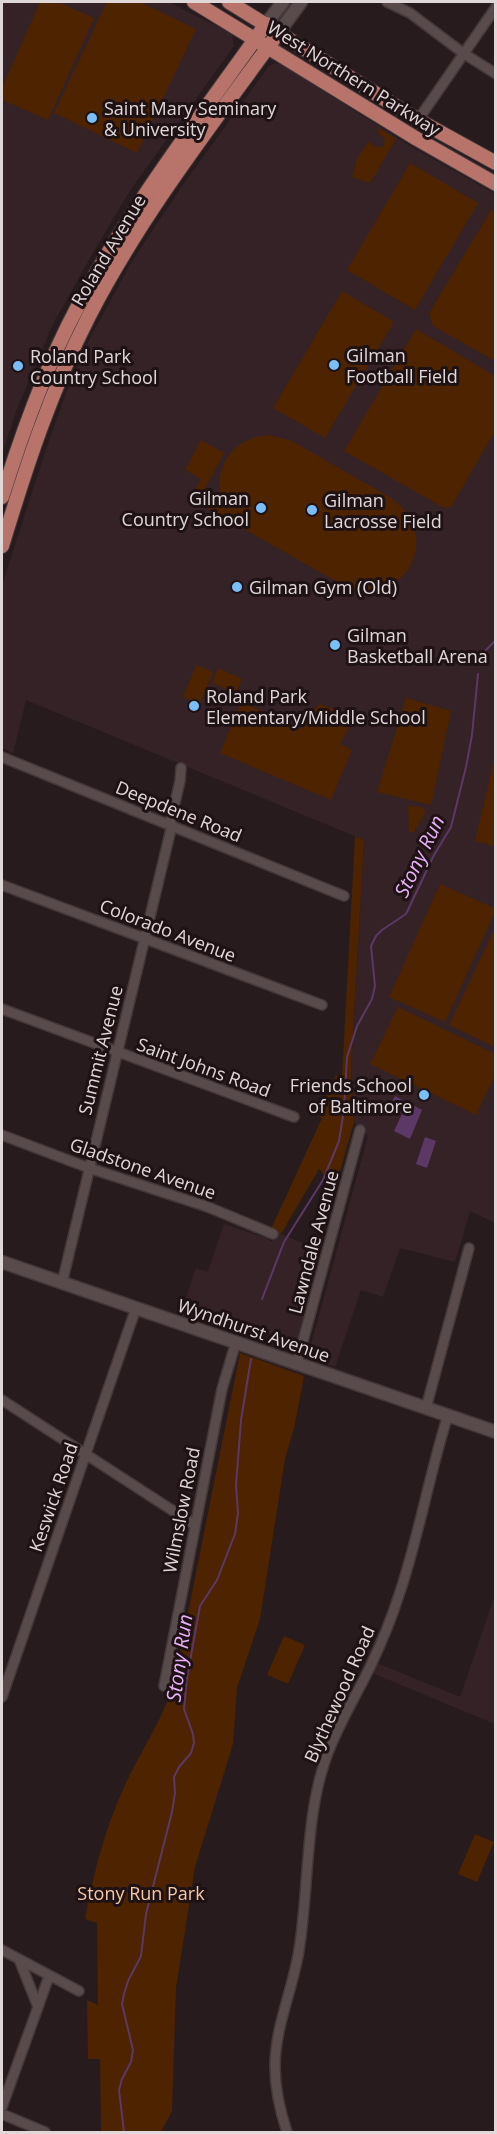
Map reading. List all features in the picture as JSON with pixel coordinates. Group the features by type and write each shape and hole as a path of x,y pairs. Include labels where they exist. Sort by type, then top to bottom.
{"main road":[{"name":"West Northern Parkway","path":"194,2 417,139 495,184"},
{"name":"West Northern Parkway","path":"229,2 418,120 495,162"},
{"name":"Roland Avenue","path":"2,497 46,372 99,267 139,203 266,24"},
{"name":"Roland Avenue","path":"2,546 40,426 94,307 151,211 279,32"}],"street":[{"name":"Roland Avenue","path":"266,24 283,2"},
{"name":"Roland Avenue","path":"279,32 301,2"},
{"path":"387,2 410,13 495,74"},
{"path":"418,120 495,7"},
{"name":"Deepdene Road","path":"2,757 344,896"},
{"name":"Summit Avenue","path":"62,1283 171,825 181,768"},
{"name":"Colorado Avenue","path":"2,885 322,1005"},
{"name":"Saint Johns Road","path":"2,1009 294,1117"},
{"name":"Lawndale Avenue","path":"297,1363 360,1130"},
{"name":"Gladstone Avenue","path":"2,1135 89,1168 188,1200 273,1233"},
{"path":"426,1408 469,1248"},
{"name":"Wyndhurst Avenue","path":"2,1262 495,1432"},
{"name":"Keswick Road","path":"2,1691 136,1308"},
{"name":"Wilmslow Road","path":"164,1686 222,1389 236,1342"},
{"path":"2,1400 195,1525"},
{"name":"Blythewood Road","path":"287,2133 277,2094 275,2055 301,1940 313,1820 320,1779 333,1739 373,1661 395,1608 448,1415"},
{"path":"2,1950 79,1991"},
{"path":"19,1959 38,2007"},
{"path":"2,2107 49,1976"},
{"path":"2,2114 45,2132"}],"shaded area":[{"name":"Saint Mary Seminary & University","path":"2,2 169,2 232,34 234,46 131,189 94,251 53,324 17,409 2,455"},
{"name":"Gilman Country School","path":"275,63 284,66 410,146 495,194 495,1223 470,1211 455,1262 400,1248 383,1297 361,1290 335,1367 314,1359 309,1352 368,1136 354,1122 351,1069 364,840 26,700 13,753 2,748 2,585 69,385 91,336 132,261 185,182 268,67"},
{"path":"395,1096 422,1110 410,1139 394,1131 402,1114 389,1107"},
{"path":"425,1137 436,1141 427,1168 416,1164"},
{"path":"224,1224 272,1242 277,1232 321,1251 297,1344 253,1327 227,1330 180,1315 196,1268 208,1272"},
{"path":"495,1595 495,1724 372,1673 377,1663 460,1697"}],"green space":[{"path":"40,2 58,2 94,18 48,120 2,100 2,88"},
{"path":"107,2 140,2 196,29 137,153 54,113"},
{"path":"379,128 396,139 370,183 352,177 357,158 369,141 380,148 384,145 385,139 378,133"},
{"path":"410,163 478,203 415,310 347,270"},
{"path":"491,210 496,212 495,361 433,326 429,313"},
{"name":"Gilman Football Field","path":"342,291 394,322 325,438 273,408"},
{"path":"416,329 495,376 495,431 451,507 444,508 344,451"},
{"path":"270,435 292,441 391,498 407,513 415,530 416,547 412,563 402,577 387,587 369,591 348,588 200,504 204,496 223,507 219,481 227,458 244,442"},
{"path":"201,440 224,453 203,492 196,488 201,479 185,470"},
{"path":"196,665 213,672 200,704 183,697"},
{"path":"218,668 242,679 236,693 212,683"},
{"path":"406,698 451,711 431,805 377,792"},
{"path":"241,702 303,729 309,715 320,704 350,715 352,722 340,744 352,750 331,800 220,753"},
{"path":"495,755 495,846 475,841"},
{"path":"408,806 421,807 426,811 414,832 409,833"},
{"path":"355,836 364,840 351,1068 354,1122 335,1189 319,1169 281,1234 271,1229 322,1118 318,1115 336,1075 342,1077"},
{"path":"440,884 496,909 445,1022 389,997"},
{"path":"495,928 495,1047 449,1025"},
{"path":"398,1007 495,1054 495,1075 476,1115 370,1064"},
{"name":"Stony Run Park","path":"240,1353 304,1376 295,1424 285,1459 260,1619 237,1688 233,1744 195,1867 176,1988 172,2111 161,2132 101,2132 100,2059 88,2059 87,2000 98,2005 97,1923 85,1919 105,1836 124,1787 165,1706 175,1678"},
{"path":"284,1636 305,1645 288,1684 267,1675"},
{"path":"475,1834 494,1842 477,1882 458,1874"}],"waterway":[{"name":"Stony Run","path":"485,651 496,640"},
{"name":"Stony Run","path":"262,1299 284,1242 323,1180 339,1141 344,1110 347,1057 357,1026 372,999 375,986 371,946 382,930 406,914 434,855 451,827 472,735 478,674"},
{"name":"Stony Run","path":"124,2132 119,2090 131,2062 133,2050 122,2004 128,1981 141,1956 146,1914 172,1812 175,1793 174,1777 191,1753 194,1743 184,1709 187,1678 200,1606 217,1580 235,1534 238,1513 236,1485 241,1420 251,1359"}],"place":[{"name":"Saint Mary Seminary & University","path":"92,118"},
{"name":"Gilman Football Field","path":"334,365"},
{"name":"Roland Park Country School","path":"18,366"},
{"name":"Gilman Country School","path":"261,508"},
{"name":"Gilman Lacrosse Field","path":"312,510"},
{"name":"Gilman Gym (Old)","path":"237,587"},
{"name":"Gilman Basketball Arena","path":"335,645"},
{"name":"Roland Park Elementary/Middle School","path":"194,706"},
{"name":"Friends School of Baltimore","path":"424,1095"}]}
